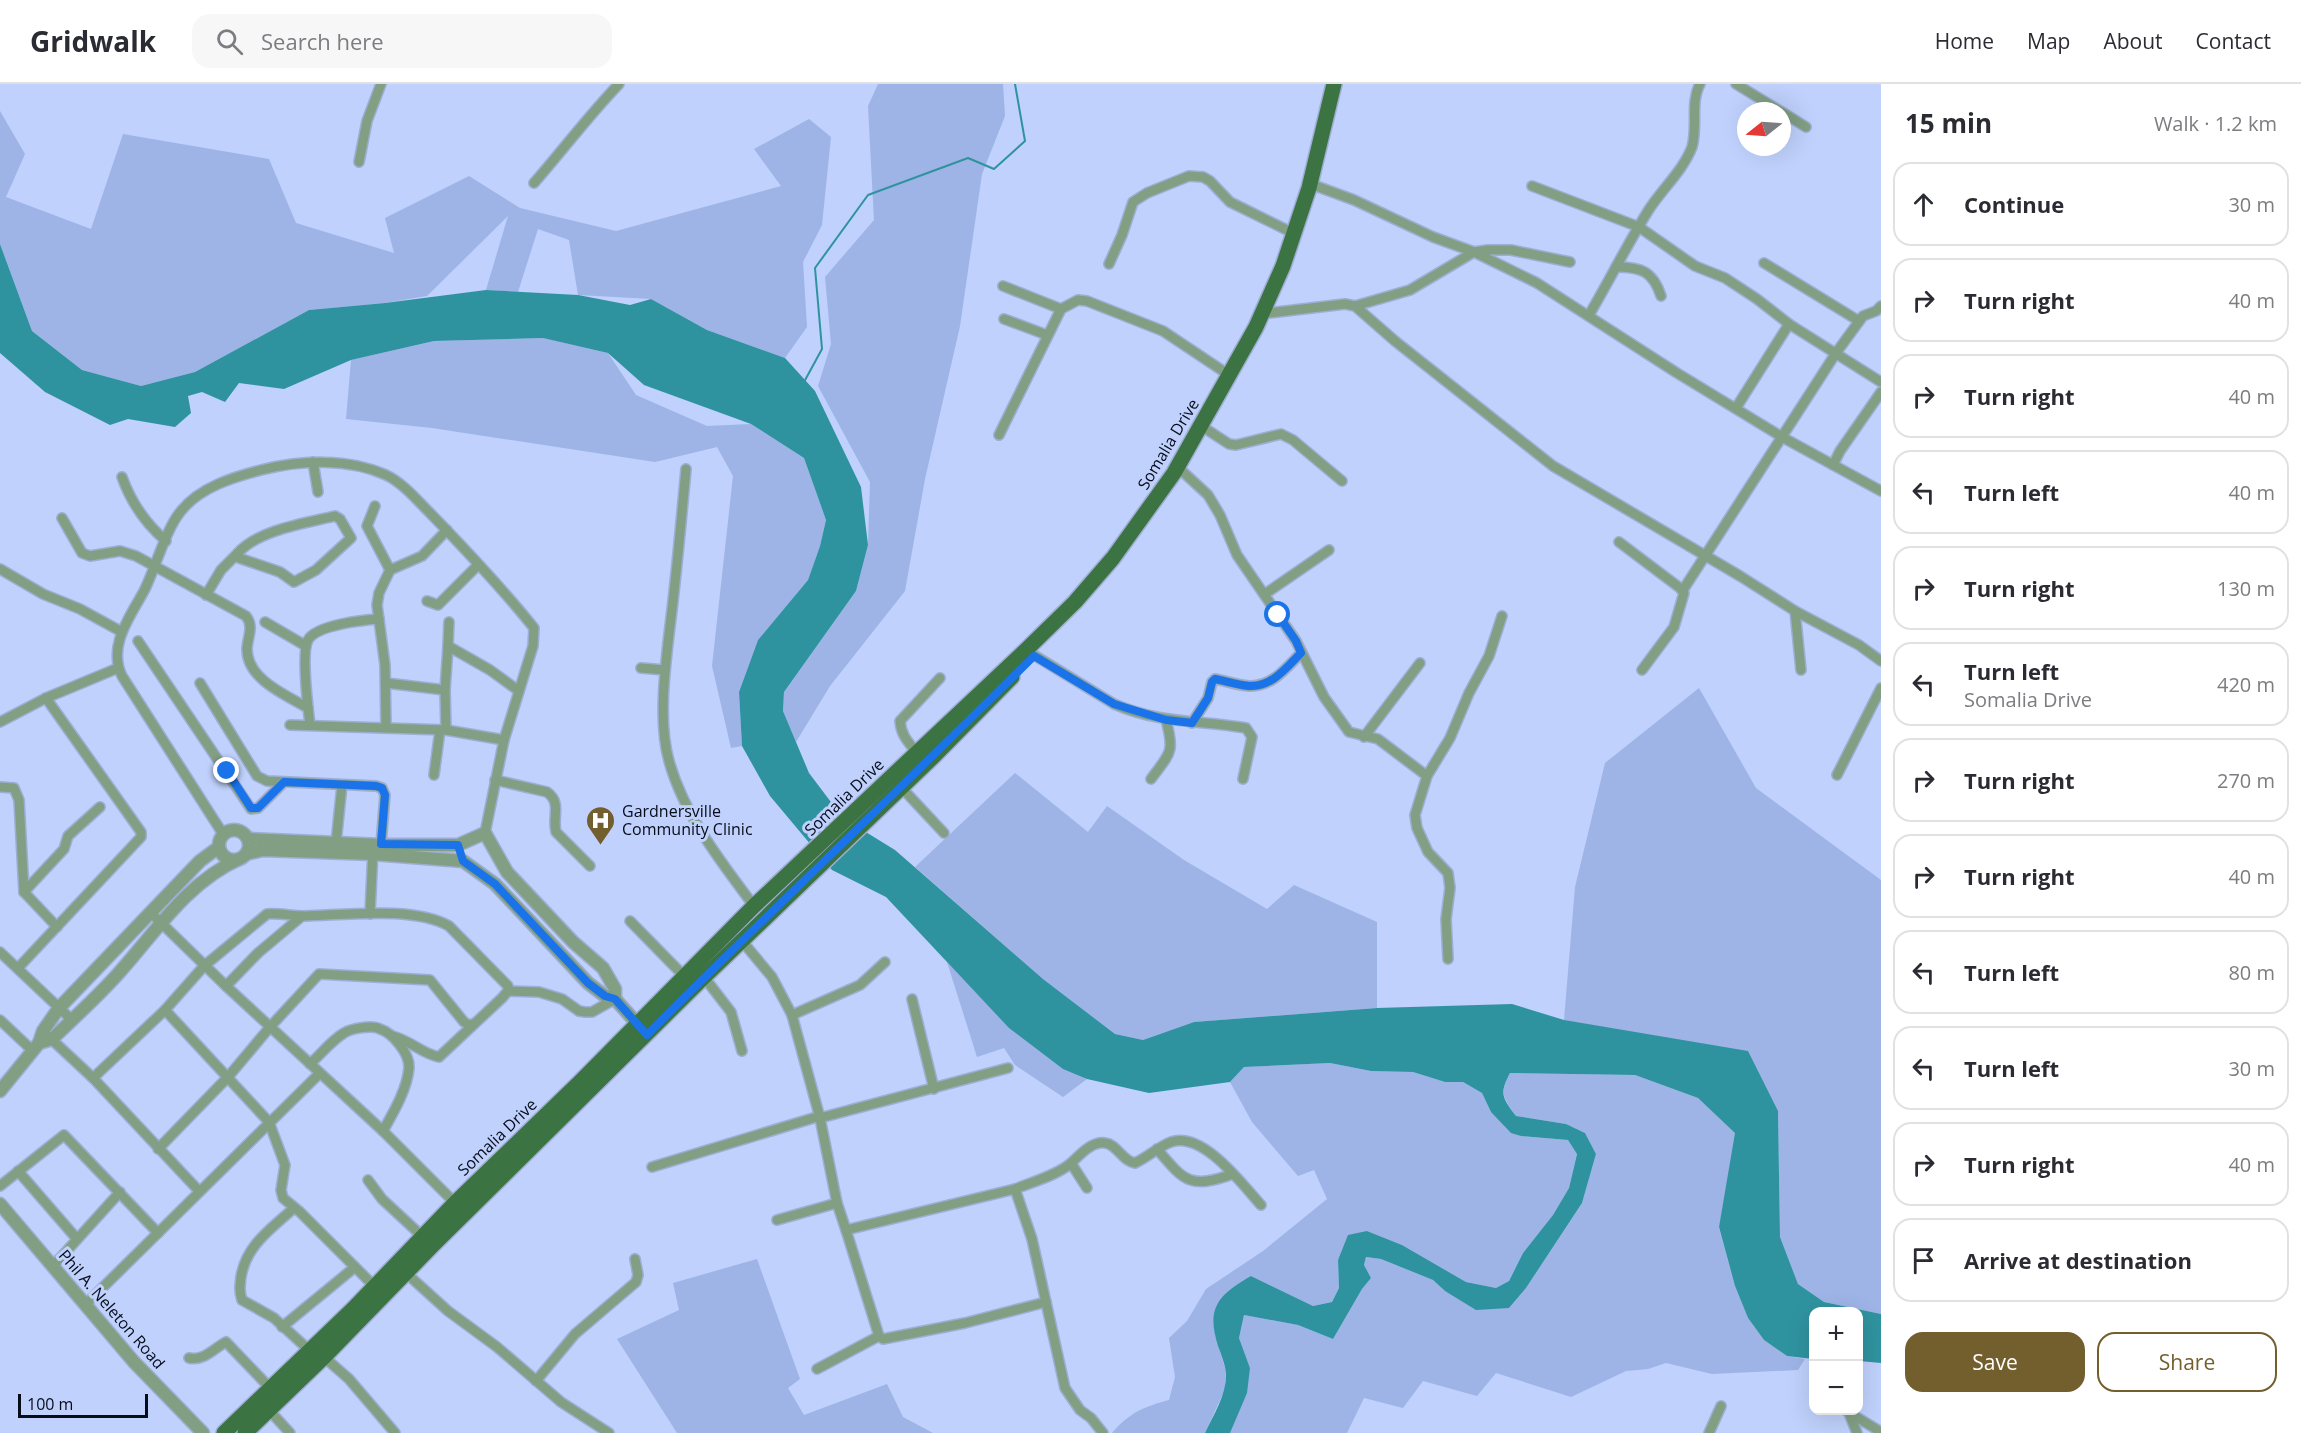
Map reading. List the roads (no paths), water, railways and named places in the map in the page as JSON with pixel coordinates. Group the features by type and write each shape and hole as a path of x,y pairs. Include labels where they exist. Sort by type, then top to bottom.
{"main road":[{"name":"Somalia Drive","path":"224,1433 271,1389 317,1354 406,1273 460,1208 642,1029 704,978 810,865 862,814 917,753 1026,651 1075,602 1113,558 1174,473 1266,312 1309,188 1334,84"},
{"name":"Somalia Drive","path":"862,814 901,787 1077,612 1116,567 1167,497 1206,429 1266,312 1316,186 1344,84"},
{"name":"Somalia Drive","path":"642,1029 684,975 754,906 810,865"},
{"name":"Somalia Drive","path":"245,1433 270,1410 375,1287 423,1237 460,1208"}],"street":[{"path":"359,162 367,121 381,84"},
{"path":"534,183 577,135 593,112 620,84"},
{"path":"1589,315 1639,227 1691,148 1696,128 1696,94 1700,84"},
{"path":"1736,84 1765,102"},
{"path":"1791,118 1806,127"},
{"path":"1109,264 1133,202 1147,193 1189,176 1203,177 1210,181 1230,202 1293,234"},
{"path":"1316,186 1354,200 1433,237 1474,252 1537,283 1782,437 1881,491"},
{"path":"1532,186 1639,227 1695,266 1725,278 1790,324 1881,382"},
{"path":"1266,312 1345,304 1355,306 1410,290 1474,252 1511,250 1570,262"},
{"path":"1764,263 1859,321"},
{"path":"1616,267 1630,267 1649,274 1657,283 1661,296"},
{"path":"1003,286 1061,309"},
{"path":"999,435 1061,309 1078,300 1087,301 1162,332 1229,375"},
{"path":"1355,306 1395,341 1553,466 1795,611 1859,645 1881,661"},
{"path":"1642,670 1674,627 1683,590 1836,353 1863,316 1879,311"},
{"path":"1004,319 1047,335"},
{"path":"1736,408 1790,324"},
{"path":"1833,465 1840,451 1881,392"},
{"path":"1206,429 1229,444 1236,445 1281,434 1293,440 1342,481"},
{"path":"313,462 318,492"},
{"path":"223,834 118,668 117,652 122,632 181,511 192,501 221,483 274,467 313,462 359,467 387,475 416,499 447,530 534,628 534,646 504,740 485,833 507,872 573,942 603,968 615,989 615,999"},
{"path":"686,469 665,670 668,759 691,813 716,854 754,906"},
{"path":"1182,471 1208,495 1220,515 1237,555 1296,641 1332,711 1349,732 1378,739 1427,776"},
{"path":"122,477 127,491 144,517 166,541"},
{"path":"238,553 239,558 280,572 294,582 316,570 366,526 375,506"},
{"path":"206,595 221,570 243,546 256,538 335,516 340,519 351,538"},
{"path":"62,518 82,553 90,556 120,551 136,556 154,568 246,616 251,624 247,650 250,661 265,683 308,708"},
{"path":"366,526 390,570"},
{"path":"386,727 386,683 377,605 379,593 390,570 422,556 447,530"},
{"path":"1619,542 1683,590"},
{"path":"1265,594 1329,550"},
{"path":"427,602 438,605 478,565"},
{"path":"0,569 43,594 80,609 122,632"},
{"path":"1795,611 1801,670"},
{"path":"1448,959 1446,919 1450,888 1448,873 1428,852 1415,822 1417,803 1427,776 1450,738 1469,693 1489,656 1502,616"},
{"path":"310,725 306,646 308,638 314,633 354,620 379,619"},
{"path":"264,622 306,646"},
{"path":"434,775 443,730 449,622"},
{"path":"138,641 251,808 258,808 284,782"},
{"path":"448,646 490,670 519,691"},
{"path":"1192,723 1208,698 1215,679 1249,686 1260,685 1275,678 1301,653"},
{"path":"1034,656 1114,704 1166,720 1246,728 1252,737 1243,779"},
{"path":"1364,737 1420,663"},
{"path":"0,722 46,698 118,668"},
{"path":"641,668 665,670"},
{"path":"917,753 904,737 900,721 940,678"},
{"path":"200,683 257,776 267,781 382,788 385,795 376,848 370,914"},
{"path":"386,683 445,690"},
{"path":"1837,775 1881,688"},
{"path":"18,968 141,837 141,832 46,698"},
{"path":"1151,779 1170,753 1171,736 1166,720"},
{"path":"290,725 443,730 504,740"},
{"path":"495,780 547,792 553,796 556,803 555,832 590,866"},
{"path":"336,843 342,785"},
{"path":"0,787 14,788 19,800 24,892 57,927"},
{"path":"901,787 944,833"},
{"path":"24,892 64,849 68,836 100,807"},
{"path":"248,839 249,847 242,857 228,859 220,852 219,840 223,834 236,830 248,839 336,843 463,861 495,884 596,990 615,999 642,1029"},
{"path":"42,1041 72,1020 117,975 161,921 210,874 242,857 263,850 458,845 485,833"},
{"path":"458,845 463,861"},
{"path":"0,1091 42,1041 59,1008 200,861 219,847"},
{"path":"495,884 507,872"},
{"path":"151,913 204,966 383,1131 460,1208"},
{"path":"93,1078 165,1010 204,966 267,914 302,916 370,914 429,918 441,921 449,926 508,986 508,991"},
{"path":"226,986 258,953 302,916"},
{"path":"630,921 684,975"},
{"path":"742,940 772,977 792,1015 820,1117 837,1203 879,1336 887,1340 1046,1302"},
{"path":"561,954 573,942"},
{"path":"0,952 72,1020"},
{"path":"792,1015 860,985 885,962"},
{"path":"158,1149 228,1077 315,978 324,972 390,979 430,980 464,1022 469,1025 474,1024"},
{"path":"704,978 731,1012 742,1051"},
{"path":"392,1036 403,1038 431,1056 439,1057 508,991 539,992 562,999 579,1011 585,1012 592,1012 615,999"},
{"path":"912,999 934,1089"},
{"path":"165,1010 269,1122 285,1165 281,1190 284,1198 375,1287"},
{"path":"0,1020 42,1041 93,1078 199,1191"},
{"path":"310,1064 344,1033 379,1028 392,1036 402,1048 409,1064 408,1074 394,1112 383,1131"},
{"path":"652,1167 863,1105 934,1089 1008,1068"},
{"path":"85,1305 319,1074"},
{"path":"0,1186 64,1135 158,1233"},
{"path":"846,1230 1015,1189 1043,1178 1071,1163 1077,1155 1103,1143 1109,1144 1131,1162 1142,1160 1173,1141 1192,1142 1203,1146 1261,1205"},
{"path":"1157,1149 1170,1165 1188,1180 1198,1183 1233,1174"},
{"path":"1071,1163 1087,1188"},
{"path":"18,1171 77,1239"},
{"path":"368,1180 382,1199 423,1237"},
{"path":"1015,1189 1032,1239 1065,1388 1080,1410 1091,1418 1101,1431"},
{"path":"53,1266 120,1192"},
{"path":"777,1220 837,1203"},
{"name":"Phil A. Neleton Road","path":"0,1204 134,1362 203,1433"},
{"path":"294,1208 250,1249 244,1263 239,1288 242,1300 274,1318 282,1327 349,1379 395,1433"},
{"path":"536,1381 575,1334 636,1282 638,1275 635,1258"},
{"path":"282,1327 355,1267"},
{"path":"406,1273 448,1311 497,1347 536,1381 569,1407 609,1433"},
{"path":"817,1369 879,1336"},
{"path":"189,1358 204,1356 226,1342 271,1389"},
{"path":"1709,1433 1721,1406"},
{"path":"270,1410 290,1433"},
{"path":"1848,1415 1857,1433"},
{"path":"1852,1415 1881,1431"}],"waterway":[{"path":"804,382 822,349 815,268 868,195 968,158 994,169 1025,141 1015,84"}],"place":[{"name":"Gardnersville Community Clinic","path":"601,846"}]}
